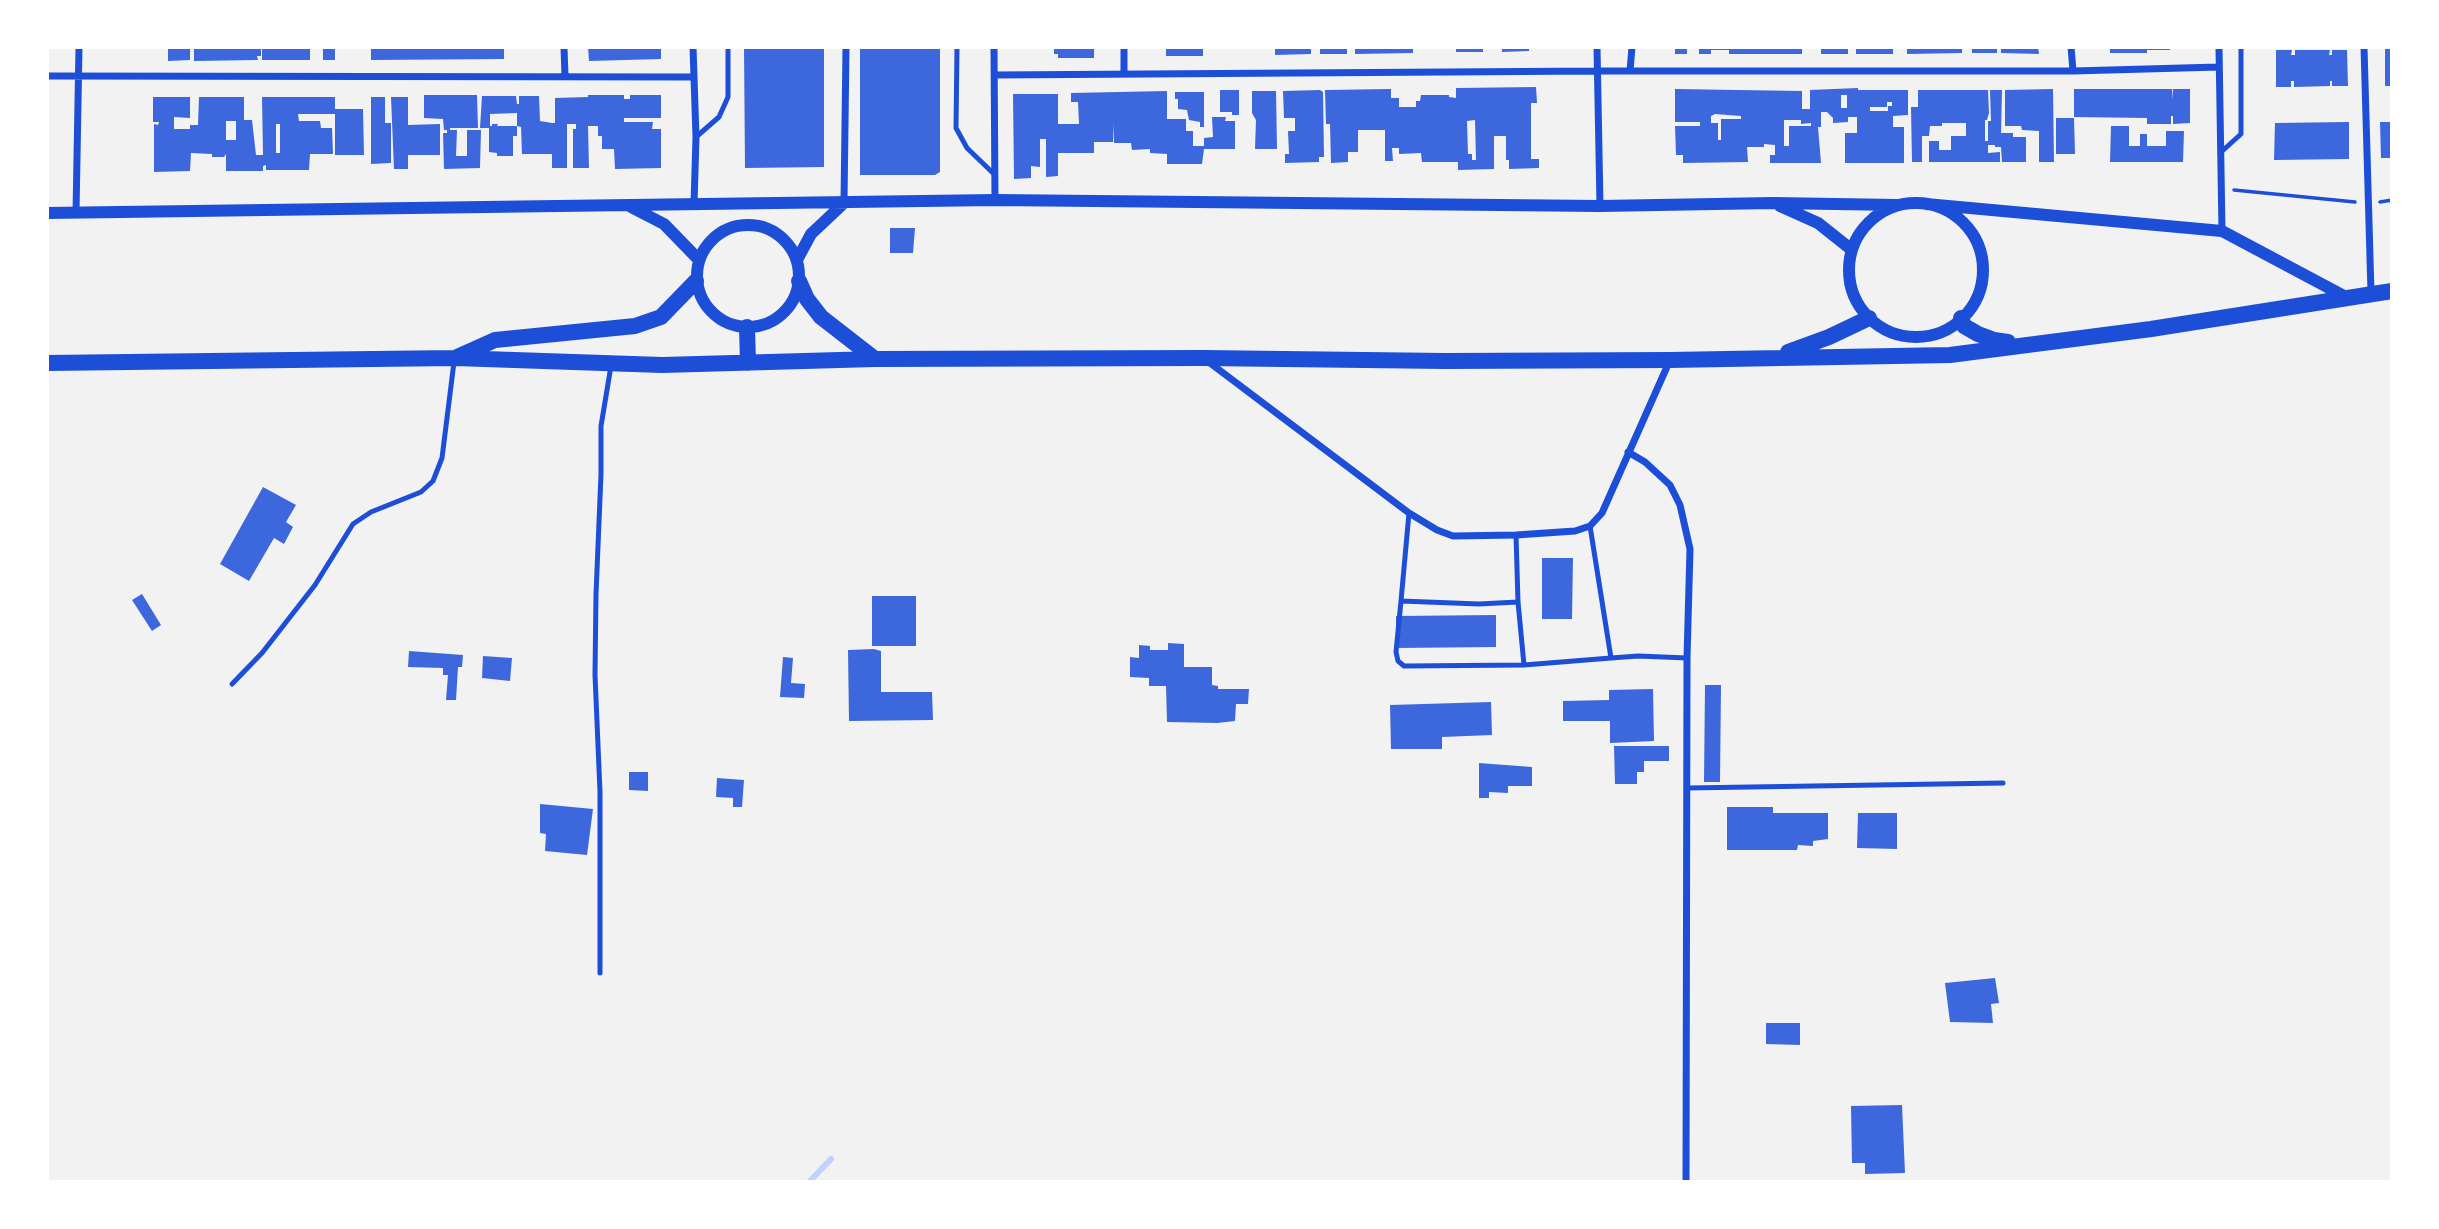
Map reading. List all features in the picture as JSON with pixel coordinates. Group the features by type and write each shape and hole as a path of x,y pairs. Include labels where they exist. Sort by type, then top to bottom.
{"highway":[{"path":"455,358 495,340 635,326 661,317 696,281"},
{"path":"799,281 807,299 821,317 876,359"},
{"path":"47,363 455,358 662,365 876,359 1203,358 1445,361 1950,355 2151,329 2392,291"},
{"path":"1773,357 1829,337 1869,318"},
{"path":"1961,318 1964,326 1994,340 2035,344"},
{"path":"747,327 748,363"}],"street":[{"path":"76,213 79,47"},
{"path":"564,47 565,76"},
{"path":"693,47 696,136 694,204"},
{"path":"797,260 811,234 844,203 846,47"},
{"path":"994,47 995,200"},
{"path":"1124,74 1125,47"},
{"path":"1597,47 1600,206"},
{"path":"1630,71 1632,47"},
{"path":"2071,47 2073,71"},
{"path":"2219,47 2222,231"},
{"path":"2364,47 2371,293"},
{"path":"995,75 2073,71 2219,67"},
{"path":"47,76 694,77"},
{"path":"47,213 995,200 1600,206 1926,204 2222,231 2346,297"},
{"path":"748,224 750,203"},
{"path":"1773,203 1818,223 1852,250"},
{"path":"1897,205 1864,227 1849,262 1851,287 1861,309 1869,318 1891,331 1915,337 1940,332 1961,318 1978,293 1982,264 1973,236 1953,214 1926,204"},
{"path":"628,205 664,224 699,260"},
{"path":"748,224 769,229 786,241 797,260 799,281 792,302 778,317 758,326 726,323 709,310 698,292 696,281 699,260 709,241 727,228 748,224"},
{"path":"1203,358 1409,513 1453,536 1575,531 1590,526 1602,513 1670,360"},
{"path":"1628,452 1651,467 1670,485 1683,512 1690,549 1687,658 1686,1182"}],"lane":[{"path":"696,136 719,117 728,97 728,47"},
{"path":"957,47 956,128 967,148 995,175"},
{"path":"2220,153 2241,134 2241,47"},
{"path":"232,684 262,653 315,585 353,524 371,512 421,492 433,481 442,458 455,358"},
{"path":"600,974 596,594 601,426 612,363"},
{"path":"1409,513 1396,652 1398,661 1404,666 1524,664 1638,656 1687,658"},
{"path":"1590,526 1611,658"},
{"path":"1516,535 1524,664"},
{"path":"1401,601 1479,604 1518,601"},
{"path":"1687,788 2003,783"}],"path":[{"path":"2221,188 2368,203 2392,200"}],"building":[{"path":"168,47 190,47 190,60 168,61"},
{"path":"194,47 261,47 261,56 257,56 258,60 194,61"},
{"path":"262,47 310,47 310,60 262,60"},
{"path":"323,47 335,47 335,60 323,60"},
{"path":"371,47 504,47 504,59 371,60"},
{"path":"588,47 661,47 661,59 589,61"},
{"path":"744,47 824,47 824,167 745,168"},
{"path":"860,47 940,47 940,172 935,175 860,175"},
{"path":"1054,47 1094,47 1094,58 1058,58 1058,54 1054,54"},
{"path":"1166,47 1203,47 1203,56 1166,56"},
{"path":"1275,47 1311,47 1311,54 1275,55"},
{"path":"1320,47 1347,47 1347,54 1320,54"},
{"path":"1355,47 1413,47 1413,53 1355,54"},
{"path":"1456,47 1483,47 1483,52 1456,52"},
{"path":"1502,47 1529,47 1529,51 1502,52"},
{"path":"1675,47 1687,47 1687,54 1675,54"},
{"path":"1699,47 1802,47 1802,54 1729,54 1729,50 1711,50 1711,54 1699,54"},
{"path":"1821,47 1848,47 1848,54 1821,54"},
{"path":"1856,47 1893,47 1893,54 1856,54"},
{"path":"1907,47 1962,47 1962,53 1907,54"},
{"path":"1972,47 1997,47 1997,53 1972,53"},
{"path":"2001,47 2038,47 2039,54 2001,53"},
{"path":"2110,47 2170,47 2170,50 2110,53"},
{"path":"2385,49 2392,49 2392,86 2385,86"},
{"path":"2276,50 2292,50 2291,55 2295,55 2295,50 2330,50 2329,55 2332,55 2332,50 2347,50 2348,86 2332,86 2330,81 2330,86 2294,87 2294,81 2291,81 2291,87 2276,87"},
{"path":"1536,87 1537,103 1531,103 1531,159 1539,159 1539,168 1509,169 1509,160 1506,160 1506,136 1494,136 1494,169 1458,170 1458,162 1422,162 1421,153 1399,154 1399,148 1392,148 1393,161 1385,161 1385,130 1358,130 1358,152 1348,152 1348,162 1331,163 1330,124 1326,124 1325,90 1391,89 1391,98 1399,98 1399,107 1416,107 1416,101 1420,101 1421,95 1449,95 1456,98 1456,88","holes":["1475,120 1476,160 1472,160 1472,154 1468,154 1467,121"]},
{"path":"1675,89 1802,91 1802,109 1810,109 1810,90 1908,90 1908,115 1893,116 1893,127 1904,127 1904,163 1845,163 1845,133 1857,133 1857,117 1848,117 1848,122 1833,123 1833,118 1827,112 1821,112 1821,127 1818,127 1821,163 1770,163 1770,155 1775,155 1775,145 1764,144 1764,147 1747,147 1748,162 1683,163 1683,155 1676,155 1675,126 1700,126 1700,122 1675,122","holes":["1841,95 1847,95 1847,108 1841,108","1887,102 1892,102 1888,111 1870,111 1870,107 1887,107","1711,116 1741,116 1741,119 1721,119 1721,140 1718,140 1718,123 1711,123","1784,120 1811,123 1811,126 1789,126 1789,146 1784,146"]},
{"path":"2053,89 2054,162 2039,162 2039,131 2022,130 2021,126 2005,126 2005,90"},
{"path":"2074,89 2172,89 2172,100 2173,89 2190,89 2190,123 2173,124 2173,116 2171,124 2147,124 2147,118 2074,117"},
{"path":"1220,90 1239,90 1239,115 1220,112"},
{"path":"1918,90 1988,90 1989,113 1985,120 1985,141 1988,141 1988,121 1991,121 1990,90 2002,90 2001,133 2026,137 2026,162 2002,162 2001,147 1988,145 1988,153 2000,152 2000,162 1929,162 1929,141 1939,141 1939,150 1951,150 1951,136 1966,136 1966,123 1942,123 1942,126 1930,126 1929,136 1922,136 1922,162 1912,162 1911,107 1918,107"},
{"path":"1167,91 1167,119 1186,119 1186,131 1193,131 1193,146 1204,146 1204,138 1213,137 1212,117 1226,117 1225,121 1235,121 1235,149 1204,149 1202,164 1167,164 1167,154 1150,153 1150,149 1132,150 1131,143 1114,143 1113,123 1113,142 1094,142 1094,153 1058,153 1058,176 1046,177 1046,139 1040,139 1040,167 1031,166 1031,178 1014,179 1013,94 1058,94 1058,124 1079,124 1078,102 1071,102 1071,93"},
{"path":"1252,91 1276,91 1277,149 1255,149 1256,120 1252,113"},
{"path":"1283,91 1323,92 1324,157 1319,157 1319,162 1285,163 1285,154 1289,154 1288,131 1295,131 1295,118 1284,118"},
{"path":"1175,92 1204,92 1204,127 1200,127 1200,122 1189,120 1187,110 1178,109"},
{"path":"424,95 477,95 478,128 450,130 457,130 456,156 467,156 467,130 481,130 480,168 444,169 443,133 447,133 447,130 444,130 443,119 424,118"},
{"path":"624,95 624,99 630,99 630,95 661,95 661,118 624,118 624,122 653,122 652,129 661,129 661,168 615,169 614,149 602,149 602,136 598,136 598,126 588,126 589,168 573,168 573,129 576,129 576,124 567,124 567,168 552,168 552,154 522,154 521,127 517,126 517,136 513,136 513,156 497,156 497,153 489,152 489,128 480,128 482,96 516,96 519,104 519,96 539,96 540,121 555,123 555,98","holes":["517,113 517,126 490,126 490,114"]},
{"path":"153,97 190,97 190,118 174,117 174,129 190,129 190,125 198,125 199,97 244,97 244,120 252,120 256,155 263,155 262,97 335,97 335,109 363,109 364,155 335,155 335,114 298,114 299,121 320,121 321,128 332,128 333,154 310,154 309,170 266,170 266,165 263,166 263,171 226,171 226,154 224,157 212,157 212,154 191,153 190,171 154,172 154,124 158,125 159,122 153,122","holes":["226,121 236,121 236,140 226,140","276,124 280,124 280,153 276,153"]},
{"path":"371,97 385,97 385,123 391,123 391,163 371,164"},
{"path":"391,97 408,97 408,125 440,124 440,155 408,155 408,169 394,169"},
{"path":"2056,118 2074,118 2075,154 2056,154"},
{"path":"2349,122 2349,159 2274,160 2275,123"},
{"path":"2380,122 2392,122 2392,158 2381,158"},
{"path":"2111,126 2129,126 2129,146 2140,146 2140,134 2147,134 2147,146 2166,146 2166,131 2184,131 2183,162 2110,162"},
{"path":"890,228 915,228 913,253 890,253"},
{"path":"263,487 296,505 286,522 293,527 284,544 274,538 249,581 220,564"},
{"path":"1542,558 1573,558 1572,619 1542,619"},
{"path":"142,594 161,625 152,631 132,600"},
{"path":"872,596 916,596 916,646 872,646"},
{"path":"1496,615 1496,647 1396,648 1396,616"},
{"path":"1168,643 1184,644 1184,667 1212,667 1212,685 1218,686 1218,689 1249,689 1248,704 1236,704 1235,721 1167,722 1166,686 1149,686 1149,678 1130,677 1130,657 1139,658 1139,645 1150,646 1150,650 1168,650"},
{"path":"848,650 881,651 881,692 932,692 933,720 849,721"},
{"path":"409,651 463,655 462,667 458,667 456,700 446,700 448,675 443,675 443,668 408,667"},
{"path":"483,656 512,658 510,681 482,678"},
{"path":"783,657 793,658 791,683 805,684 804,698 780,697"},
{"path":"1705,685 1721,685 1720,782 1704,782"},
{"path":"1653,689 1654,741 1610,743 1610,721 1563,721 1563,701 1609,700 1609,690"},
{"path":"1491,702 1492,735 1442,737 1442,749 1391,749 1390,705"},
{"path":"1614,746 1669,746 1669,761 1644,761 1644,772 1637,772 1637,784 1615,784"},
{"path":"1479,763 1532,767 1532,786 1508,786 1508,793 1489,792 1489,798 1479,798"},
{"path":"629,772 648,772 648,791 629,790"},
{"path":"717,778 744,780 742,807 733,807 733,798 716,797"},
{"path":"540,804 593,809 587,855 545,851 546,834 540,833"},
{"path":"1727,807 1773,807 1773,813 1828,813 1828,839 1813,841 1813,846 1798,845 1797,850 1727,850"},
{"path":"1858,813 1897,813 1897,849 1857,848"},
{"path":"1995,978 1999,1003 1991,1004 1993,1023 1950,1022 1945,983"},
{"path":"1766,1023 1800,1023 1800,1045 1766,1044"},
{"path":"1902,1105 1905,1173 1865,1174 1865,1163 1852,1163 1851,1106"}],"waterway":[{"path":"809,1182 831,1159"}]}
